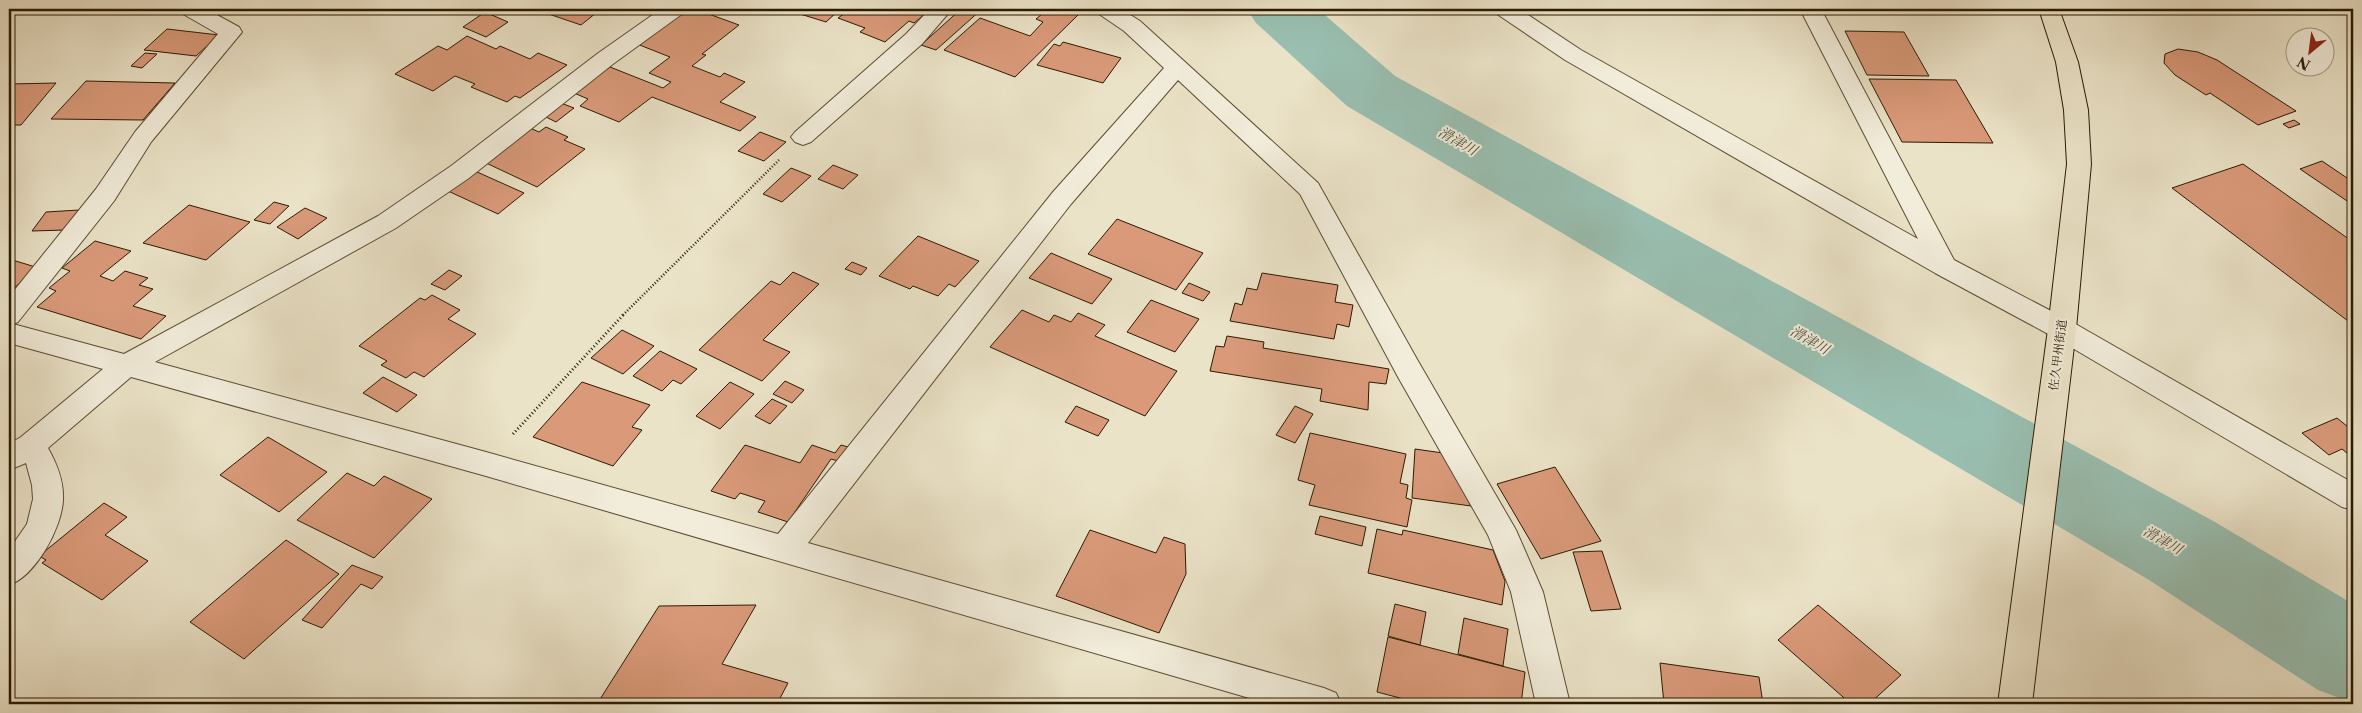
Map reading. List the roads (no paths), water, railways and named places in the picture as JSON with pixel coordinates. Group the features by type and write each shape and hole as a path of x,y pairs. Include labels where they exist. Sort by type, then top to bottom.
{"main road":[{"name":"佐久甲州街道","path":"2015,704 2061,337 2080,164 2076,110 2067,62 2049,9"}],"street":[{"path":"9,315 105,195 143,137 232,32 191,9"},
{"path":"9,571 38,536 46,516 48,492 44,469 20,452 127,365 387,222 460,172 605,59 674,9"},
{"path":"803,137 914,39 941,9"},
{"path":"1107,9 1132,26 1309,189 1417,386 1501,530 1527,592 1553,704"},
{"path":"1505,9 1573,55 1944,266 2061,337 2353,498"},
{"path":"1811,9 1944,266"},
{"path":"785,549 1062,198 1176,68"},
{"path":"9,333 486,464 1324,704"}],"waterway":[{"name":"滑津川","path":"1279,9 1371,91 2182,551 2353,657"}]}
